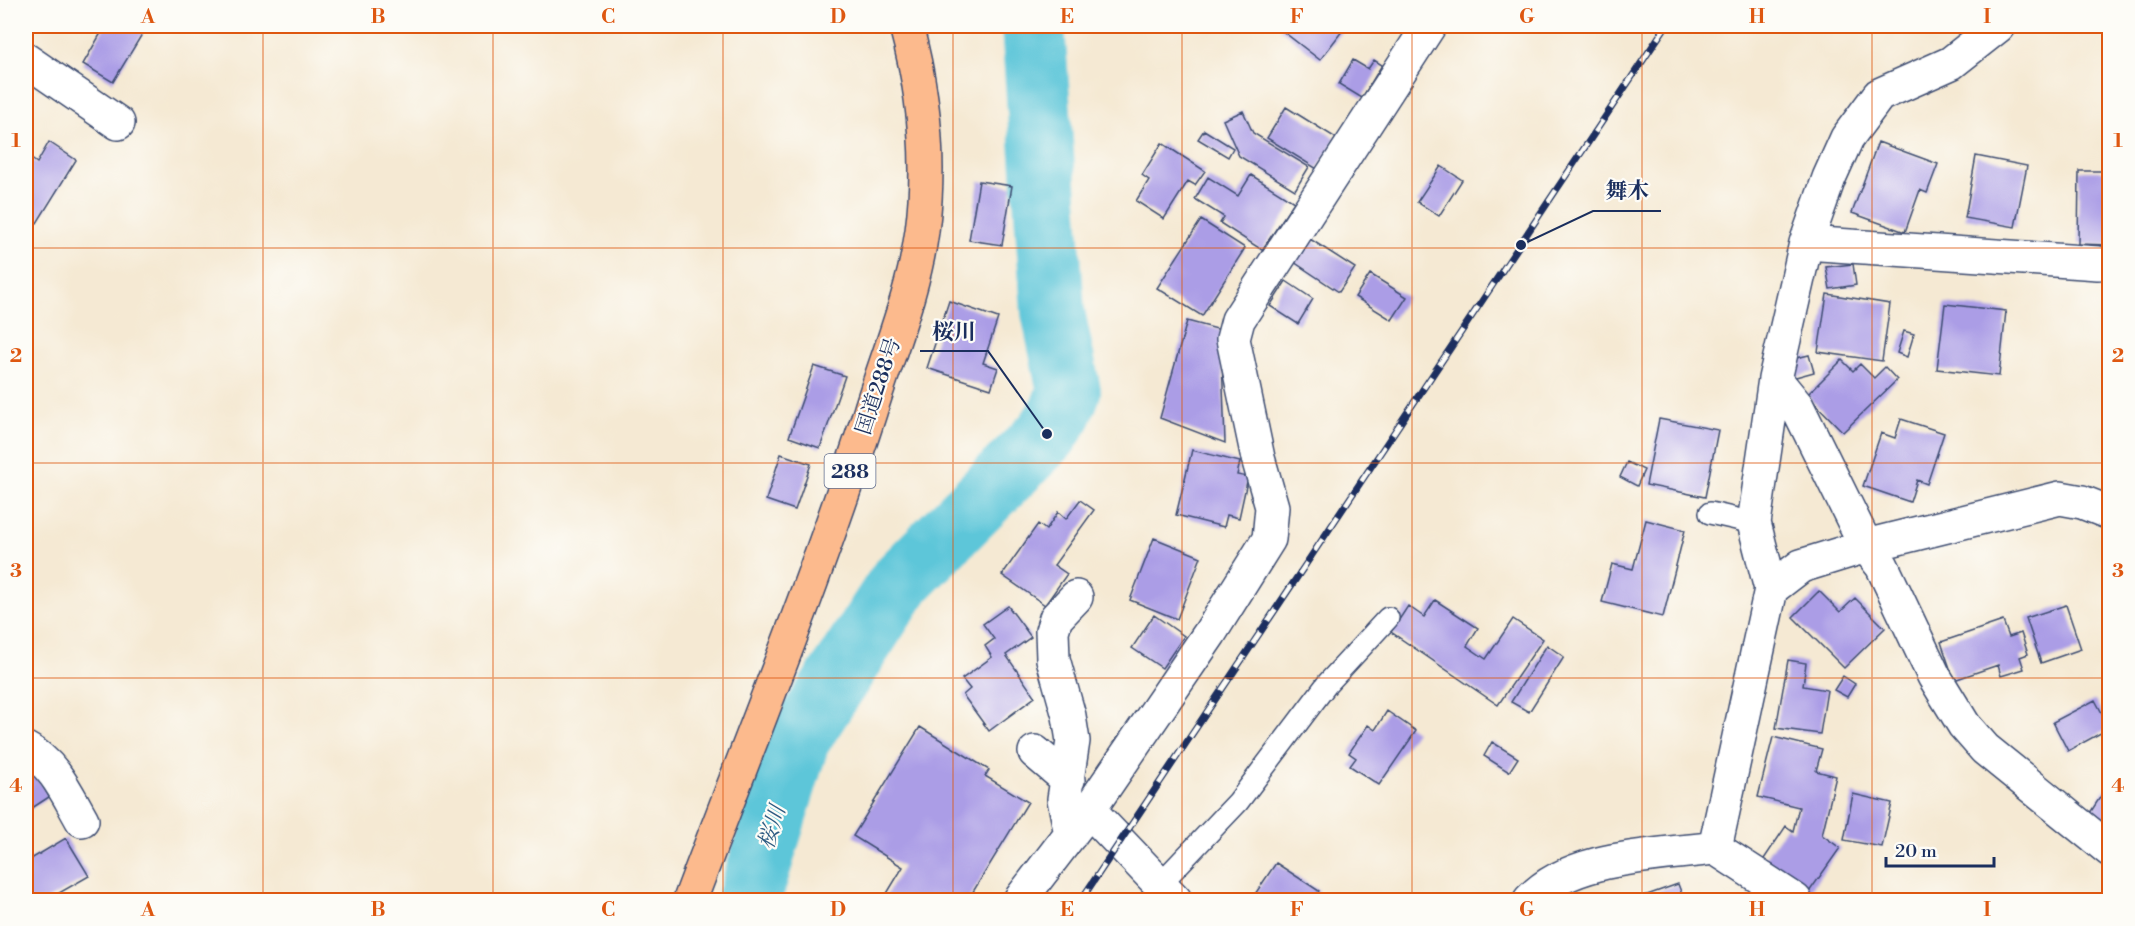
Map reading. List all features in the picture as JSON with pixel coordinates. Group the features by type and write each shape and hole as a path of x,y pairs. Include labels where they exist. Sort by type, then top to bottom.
{"highway":[{"name":"国道288号","path":"690,900 852,466 913,273 922,232 926,174 918,70 906,26"}],"street":[{"path":"1020,900 1080,822 1210,633 1269,539 1272,507 1233,339 1238,320 1429,26"},
{"path":"1715,848 1771,589 1754,523 1775,379 1806,243 1829,178 1847,138 1879,95 1951,63 1998,26"},
{"path":"26,60 118,123"},
{"path":"1806,243 2098,263"},
{"path":"1775,379 1797,406 1866,546 1882,566 1934,676 1964,725 1985,748 2109,850"},
{"path":"1771,589 1801,566 1866,546 2060,498 2082,502 2109,513"},
{"path":"1076,597 1056,618 1052,631 1053,659 1069,716 1073,741 1065,799 1080,822 1167,892"},
{"path":"26,749 39,755 55,774 82,820"},
{"path":"1035,752 1068,780"},
{"path":"1530,900 1570,872 1602,864 1715,848 1795,900"}],"lane":[{"path":"1710,513 1754,523"},
{"path":"1167,892 1327,684 1388,618"}],"building":[{"path":"105,26 147,26 113,82 83,64"},
{"path":"1282,26 1346,26 1320,60 1280,29"},
{"path":"1353,60 1368,69 1374,60 1382,65 1362,98 1339,84"},
{"path":"1286,107 1336,138 1317,169 1267,138"},
{"path":"1243,111 1253,133 1309,167 1295,190 1239,156 1223,120"},
{"path":"1204,130 1233,148 1228,157 1198,139"},
{"path":"49,142 76,160 37,223 26,215 26,165 30,158 37,163"},
{"path":"1878,142 1938,164 1927,193 1920,190 1905,232 1852,213"},
{"path":"1162,143 1205,171 1195,185 1188,181 1164,219 1136,201 1149,180 1142,175"},
{"path":"1976,156 2027,166 2015,227 1965,218"},
{"path":"1441,166 1462,180 1439,216 1417,202"},
{"path":"2079,171 2110,171 2110,245 2078,244"},
{"path":"1251,175 1294,202 1262,250 1220,223 1224,217 1195,199 1208,177 1238,196"},
{"path":"979,181 1012,186 1002,245 969,240"},
{"path":"1201,220 1245,248 1202,316 1157,288"},
{"path":"1310,239 1355,268 1339,292 1294,262"},
{"path":"1853,264 1856,285 1830,289 1826,267"},
{"path":"1370,274 1407,297 1392,320 1355,297"},
{"path":"1286,281 1313,299 1298,324 1270,306"},
{"path":"1827,294 1890,304 1882,361 1818,352"},
{"path":"949,301 998,318 983,363 998,368 991,389 927,368"},
{"path":"1945,304 2006,311 1999,376 1937,369"},
{"path":"1187,321 1221,330 1225,443 1160,418"},
{"path":"1904,331 1914,334 1907,357 1897,353"},
{"path":"1809,355 1814,372 1792,378 1788,360"},
{"path":"1842,360 1853,371 1860,364 1874,378 1885,367 1897,380 1843,432 1807,395"},
{"path":"814,366 845,376 820,448 789,437"},
{"path":"1659,419 1718,430 1705,497 1646,485"},
{"path":"1901,419 1944,433 1927,484 1917,480 1910,502 1863,486 1881,433 1895,438"},
{"path":"1192,450 1240,462 1237,475 1248,477 1239,518 1227,515 1224,527 1176,515"},
{"path":"781,454 811,464 795,510 766,500"},
{"path":"1627,462 1644,470 1637,486 1620,477"},
{"path":"1080,500 1094,510 1054,565 1067,574 1045,605 1002,575 1038,524 1046,530 1058,512 1066,519"},
{"path":"1646,520 1685,530 1663,617 1602,602 1612,564 1633,569"},
{"path":"1154,538 1201,557 1177,619 1130,600"},
{"path":"1819,591 1840,612 1855,598 1885,628 1844,668 1793,617"},
{"path":"1435,600 1478,628 1467,646 1486,659 1513,619 1543,639 1498,705 1391,632 1408,606 1424,617"},
{"path":"2066,605 2081,649 2041,663 2026,618"},
{"path":"1008,606 1031,637 1006,655 1035,697 989,731 963,695 970,689 962,679 992,657 985,646 994,639 983,624"},
{"path":"1154,615 1184,636 1162,668 1132,648"},
{"path":"2003,621 2009,637 2021,633 2028,654 2020,657 2024,669 2001,676 1998,665 1954,680 1941,642"},
{"path":"1547,645 1564,657 1529,712 1511,702"},
{"path":"1788,660 1806,663 1803,686 1827,690 1820,734 1776,728"},
{"path":"1843,676 1855,684 1847,697 1834,690"},
{"path":"2095,700 2110,728 2068,751 2053,722"},
{"path":"1387,711 1416,731 1379,785 1350,766 1356,758 1349,753 1368,725 1375,730"},
{"path":"920,727 989,770 985,776 1028,802 968,900 883,900 903,867 853,836"},
{"path":"1773,737 1822,749 1816,771 1836,776 1822,835 1840,848 1809,892 1762,862 1786,826 1793,831 1799,807 1758,797"},
{"path":"1492,742 1518,758 1509,772 1484,756"},
{"path":"30,764 49,797 26,812 26,767"},
{"path":"2110,782 2110,826 2106,832 2086,819"},
{"path":"1853,794 1892,803 1882,847 1844,840"},
{"path":"66,838 89,876 47,900 26,900 26,862"},
{"path":"1276,863 1319,891 1312,900 1251,900"},
{"path":"1678,884 1684,900 1633,900"}],"waterway":[{"name":"桜川","path":"749,900 798,740 900,582 1047,434 1061,412 1069,391 1053,312 1033,26"}],"railway":[{"path":"1081,900 1666,26"}],"place":[{"name":"舞木","path":"1521,245"},
{"name":"桜川","path":"1047,434"}]}
